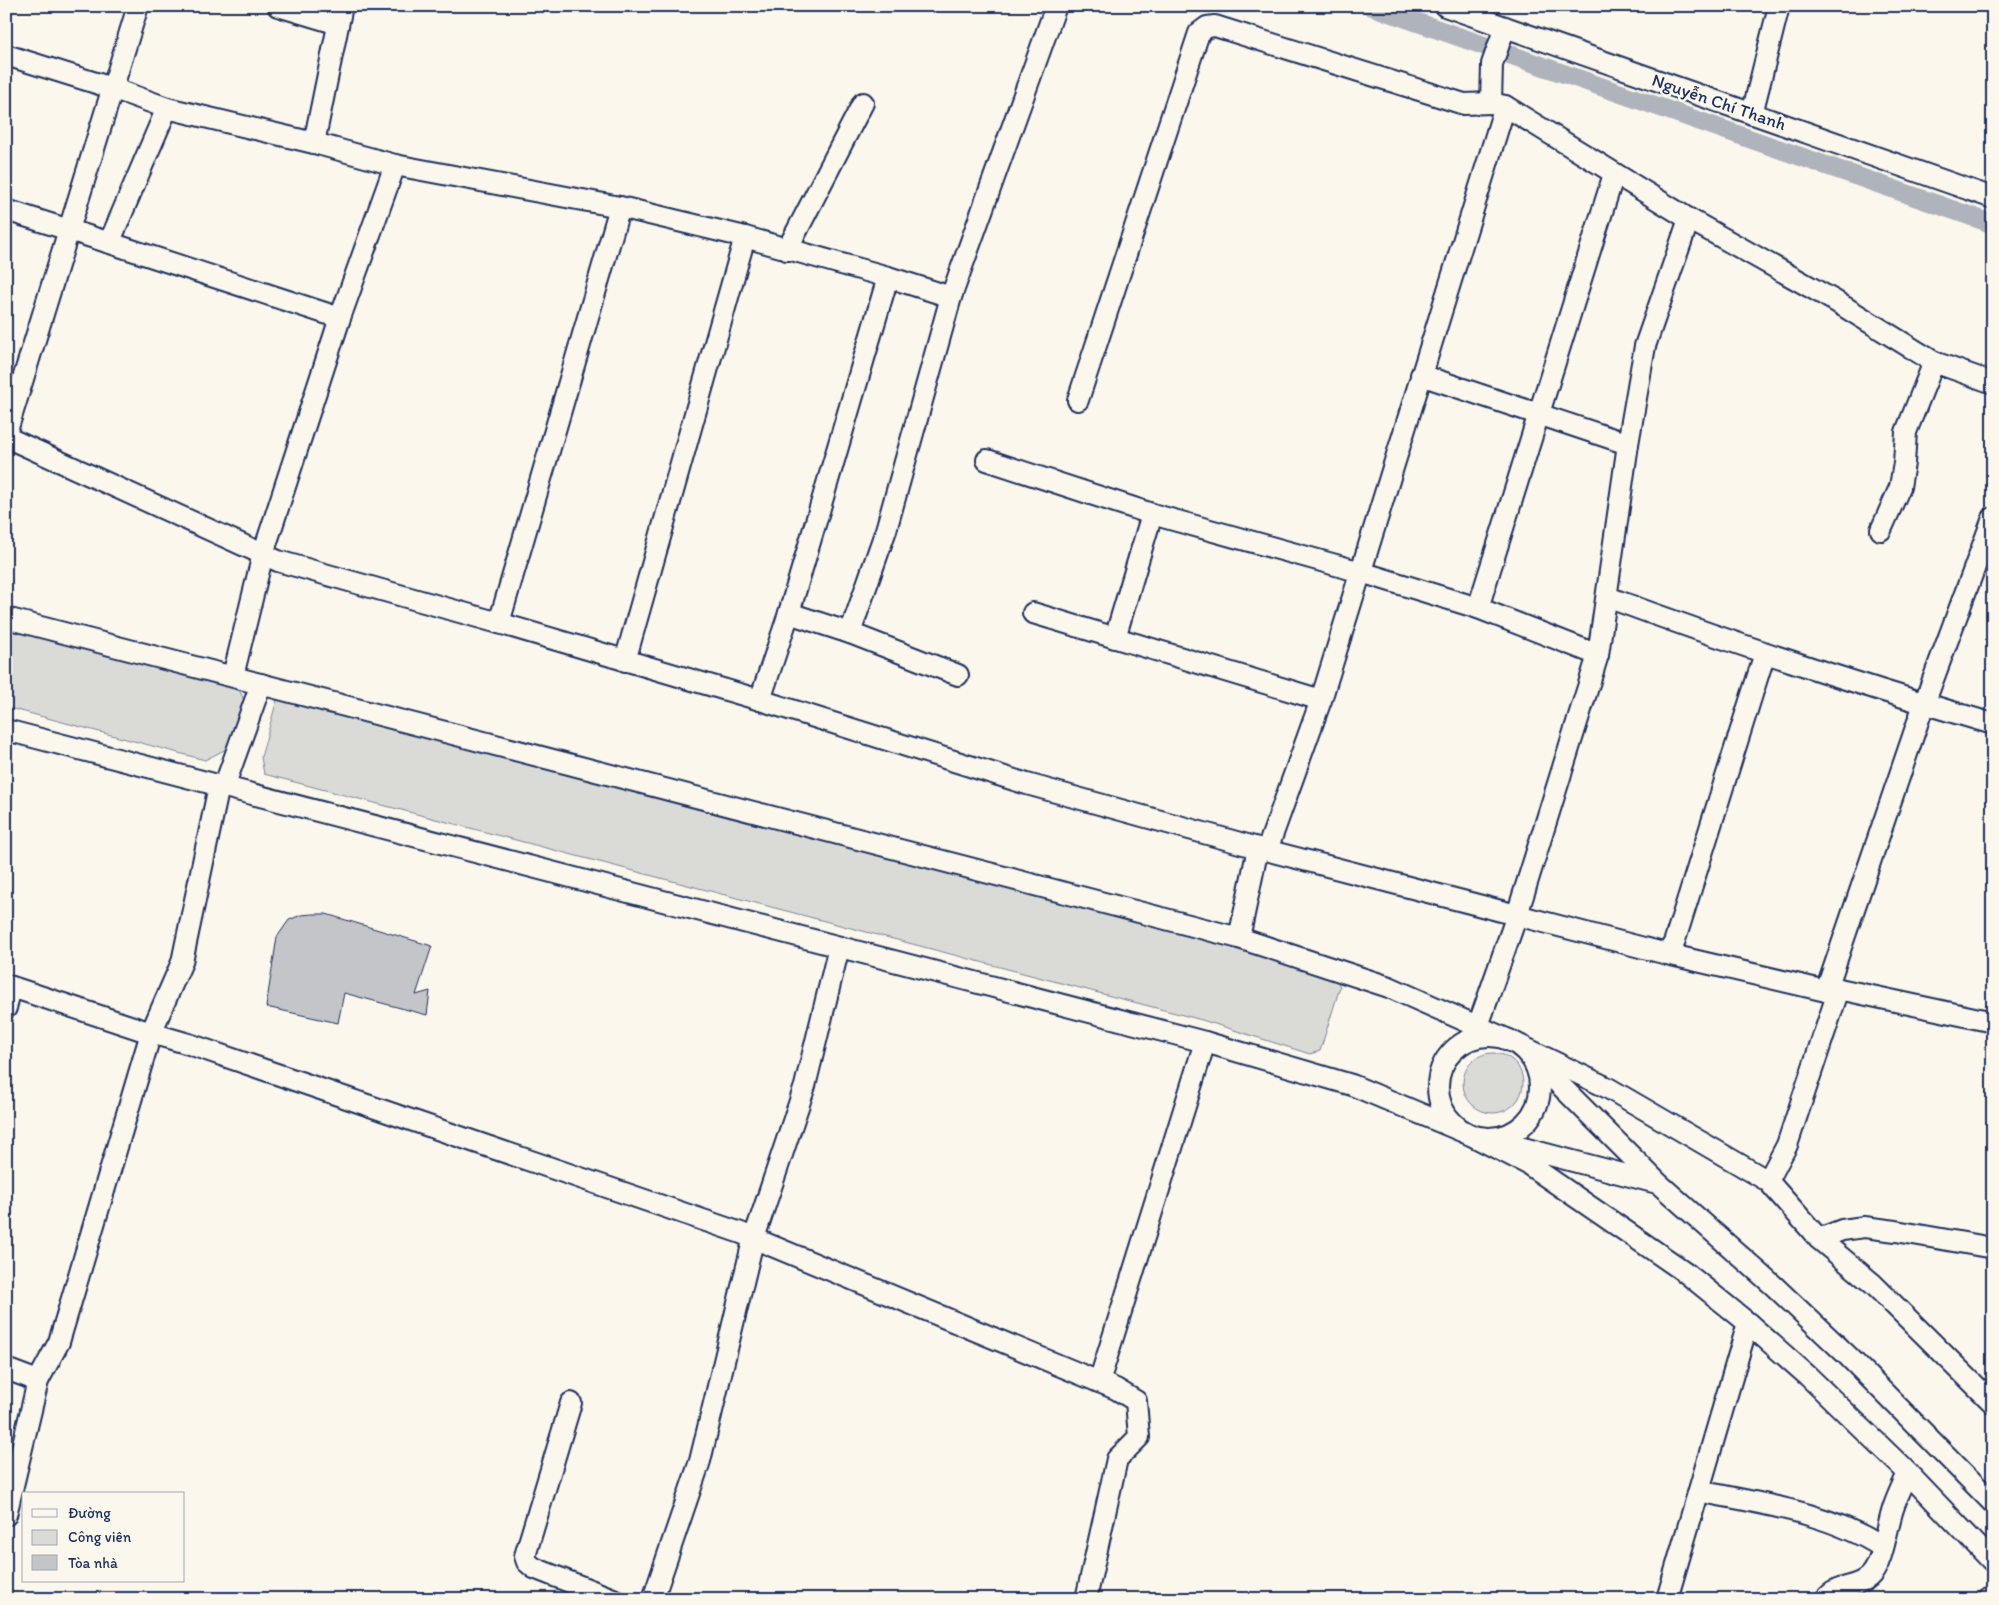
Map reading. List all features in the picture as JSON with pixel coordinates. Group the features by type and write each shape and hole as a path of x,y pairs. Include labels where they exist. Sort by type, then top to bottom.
{"street":[{"path":"138,6 6,435 278,561 499,623 760,700 1027,784 1263,849 1667,954 1993,1022"},
{"path":"278,6 340,15 314,143"},
{"path":"850,633 886,530 952,298 1056,6"},
{"name":"Nguyễn Chí Thanh","path":"1445,6 1993,198"},
{"path":"1752,114 1778,6"},
{"path":"1078,400 1199,33 1204,29 1214,26 1464,104 1498,104 1688,219 1835,301 1934,362 1993,383"},
{"path":"1239,938 1263,849 1321,700 1422,375 1498,104 1492,64 1505,27"},
{"path":"6,55 112,88 167,108 314,143 395,165 620,207 745,237 888,277 952,298"},
{"path":"787,250 863,103"},
{"path":"107,242 113,234 167,108"},
{"path":"233,676 263,554 340,318 395,165"},
{"path":"1478,608 1614,174"},
{"path":"499,623 620,207"},
{"path":"6,210 340,318"},
{"path":"1478,1026 1517,915 1598,655 1628,444 1645,346 1688,219"},
{"path":"626,661 745,237"},
{"path":"760,700 789,614 888,277"},
{"path":"1881,530 1900,487 1906,432 1934,362"},
{"path":"1422,375 1628,444"},
{"path":"987,460 1152,514 1360,572 1478,608 1598,655"},
{"path":"1116,638 1152,514"},
{"path":"1768,1181 1787,1145 1833,990 1924,704 1993,518"},
{"path":"1607,597 1765,653 1993,724"},
{"path":"1032,613 1321,700"},
{"path":"789,614 850,633 958,675"},
{"path":"6,618 1239,938 1389,987 1478,1026 1608,1088 1768,1181 1819,1238 1873,1284 1993,1403"},
{"path":"1667,954 1674,943 1765,653"},
{"path":"6,1514 38,1381 59,1342 151,1033 182,962 221,786 261,684"},
{"path":"6,730 1206,1042 1352,1085 1479,1137 1658,1183"},
{"path":"653,1599 700,1461 754,1238 805,1086 839,947"},
{"path":"6,1008 9,986 189,1044 754,1238 1116,1389 1136,1401 1139,1437 1117,1459 1086,1599"},
{"path":"1993,1503 1841,1350 1773,1285 1658,1183 1520,1047 1498,1036 1481,1036 1465,1042 1452,1052 1442,1066 1438,1082 1439,1098 1446,1114 1457,1126 1528,1164 1686,1272 1808,1376 1908,1473 1993,1562"},
{"path":"1099,1382 1206,1042"},
{"path":"1479,1137 1505,1136 1520,1129 1532,1116 1536,1108 1539,1101 1540,1084 1536,1067 1520,1047"},
{"path":"1819,1238 1842,1230 1864,1227 1993,1248"},
{"path":"1667,1599 1748,1323"},
{"path":"6,1369 38,1381"},
{"path":"571,1403 525,1556 527,1562 534,1568 613,1599"},
{"path":"1826,1599 1830,1593 1862,1582 1869,1577 1878,1561 1893,1506 1908,1473"},
{"path":"1699,1491 1830,1521 1882,1547"},
{"path":"1989,1599 1993,1596"}],"green space":[{"path":"6,623 236,683 244,700 228,748 205,760 6,707"},
{"path":"278,696 1227,942 1337,979 1340,987 1320,1051 1310,1054 1202,1020 264,774 261,757"},
{"path":"1493,1053 1509,1058 1514,1062 1518,1067 1523,1083 1518,1099 1514,1104 1509,1108 1493,1113 1477,1108 1472,1104 1468,1099 1463,1083 1468,1067 1472,1062 1477,1058"}],"building":[{"path":"326,914 432,946 416,995 430,991 427,1015 344,993 338,1023 266,1007 277,937 289,920 301,915"}],"waterway":[{"path":"1371,6 1993,224"}]}
